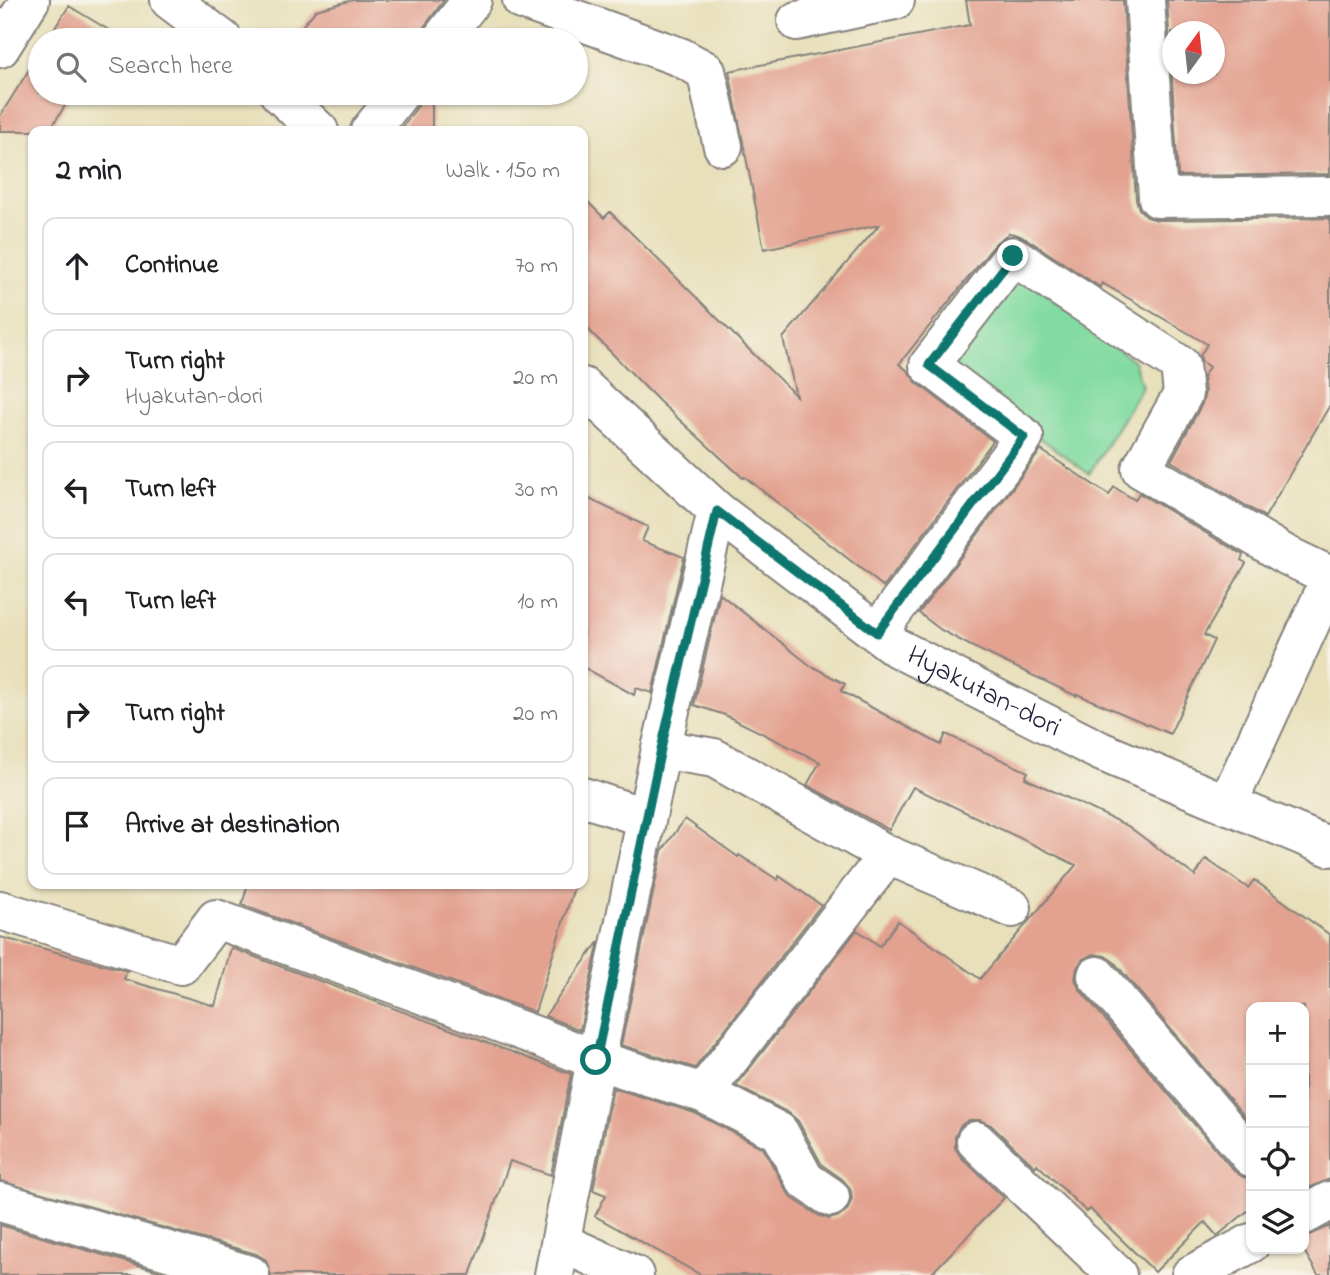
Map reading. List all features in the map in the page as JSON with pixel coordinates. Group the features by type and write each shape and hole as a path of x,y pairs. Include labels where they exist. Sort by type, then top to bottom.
{"street":[{"path":"0,48 30,0"},
{"path":"450,28 472,0"},
{"path":"522,0 680,57 706,71 723,146"},
{"path":"797,21 895,0"},
{"path":"1145,0 1158,198 1330,196"},
{"path":"178,2 209,28"},
{"path":"292,105 314,126"},
{"path":"374,126 391,105"},
{"path":"877,633 1024,437 929,365 1013,256 1180,365 1183,394 1141,469 1330,578 1227,805"},
{"name":"Hyakutan-dori","path":"588,392 717,511 897,648 1100,751 1330,847"},
{"path":"634,1275 558,1259 646,818 717,511"},
{"path":"661,749 714,758 888,855 1012,908"},
{"path":"588,799 646,818"},
{"path":"703,1093 888,855"},
{"path":"0,910 181,965 216,919 536,1035 596,1060 703,1093 779,1132 805,1180 830,1197"},
{"path":"1097,976 1246,1151"},
{"path":"976,1141 1117,1275"},
{"path":"1309,1212 1330,1201"},
{"path":"0,1202 250,1275"},
{"path":"1191,1275 1246,1246"}],"green space":[{"path":"1014,270 1134,361 1142,387 1089,474 941,365"}],"building":[{"path":"353,0 444,0 424,28 300,28 316,10"},
{"path":"966,0 1123,0 1136,199 1139,209 1147,217 1158,220 1330,218 1330,405 1265,517 1171,461 1202,404 1205,392 1203,377 1209,367 1202,362 1200,356 1207,344 1102,283 1100,287 1015,234 1009,233 996,243 899,364 916,382 993,441 884,587 743,478 659,401 588,329 588,202 604,218 610,212 796,396 783,338 879,225 764,249 729,71 970,25"},
{"path":"1167,0 1330,0 1330,174 1178,176 1172,84 1225,84 1225,21 1168,21"},
{"path":"69,6 105,28 55,28"},
{"path":"28,71 28,105 65,105 52,126 28,126 28,131 0,131 0,116"},
{"path":"432,105 432,126 403,126 418,106"},
{"path":"1041,450 1109,495 1114,487 1135,500 1139,493 1243,555 1241,560 1246,563 1204,635 1214,640 1170,734 1077,694 1076,696 971,646 941,630 919,613"},
{"path":"588,498 648,527 642,541 684,557 652,693 636,688 634,695 588,670"},
{"path":"720,594 811,666 845,684 841,691 941,745 946,734 1028,772 1025,778 1128,826 1195,876 1206,859 1248,888 1254,880 1330,935 1330,1179 1309,1188 1309,1002 1246,1002 1246,1118 1114,962 1105,956 1094,954 1083,959 1077,968 1075,979 1080,990 1234,1171 1246,1177 1246,1212 1217,1236 1205,1222 1155,1272 1090,1209 1087,1212 1037,1164 1035,1167 991,1125 980,1120 969,1120 960,1126 955,1137 955,1148 1004,1198 930,1275 701,1275 595,1216 606,1195 593,1190 613,1088 695,1113 763,1148 792,1198 818,1215 829,1219 840,1216 848,1209 852,1198 850,1188 822,1165 798,1121 789,1113 736,1086 857,930 880,946 898,921 980,979 1076,865 913,787 889,830 807,785 820,762 725,715 694,705"},
{"path":"685,819 738,857 739,855 778,880 779,876 821,905 695,1068 621,1045 662,851"},
{"path":"247,889 573,889 535,1012 242,905"},
{"path":"0,937 127,971 124,979 215,1006 231,948 571,1074 551,1175 510,1161 470,1275 271,1275 266,1260 256,1254 0,1181"},
{"path":"599,941 580,1030 545,1016"},
{"path":"0,1225 172,1275 0,1275"},
{"path":"1330,1226 1330,1275 1318,1275 1306,1254 1309,1254 1309,1235"}],"route":[{"path":"596,1060 661,749 717,511 877,633 1024,437 929,365 1013,256"}]}
